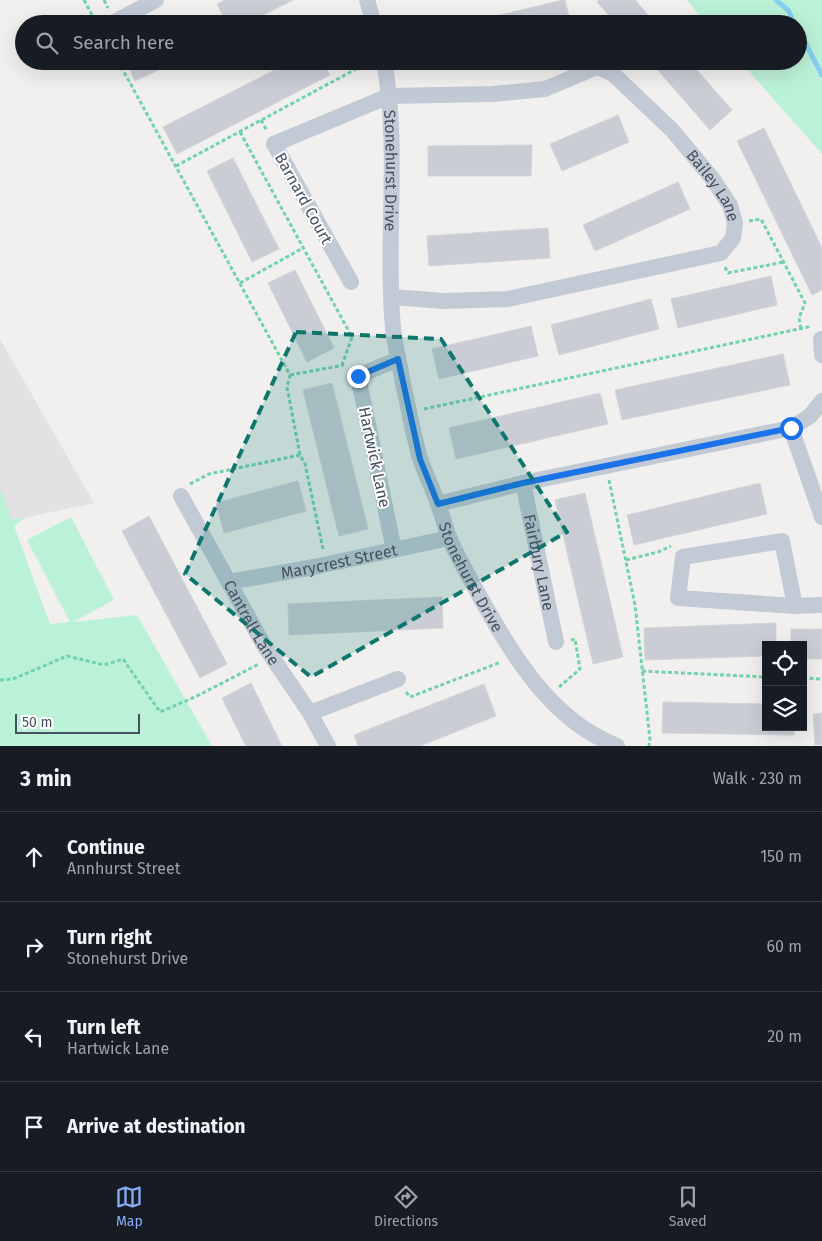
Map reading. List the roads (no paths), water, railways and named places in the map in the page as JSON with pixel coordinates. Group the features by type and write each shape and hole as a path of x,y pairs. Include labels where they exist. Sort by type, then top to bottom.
{"street":[{"path":"127,15 156,0"},
{"path":"367,0 371,15"},
{"name":"Stonehurst Drive","path":"385,70 391,133 393,329 420,459 449,538 518,661 536,686 559,708 584,728 612,745"},
{"name":"Bailey Lane","path":"389,96 492,94 545,89 590,70"},
{"name":"Bailey Lane","path":"392,297 444,301 508,299 721,253 733,238 735,223 730,205 712,178 672,130 612,73 604,70"},
{"name":"Barnard Court","path":"350,282 274,144 389,96"},
{"name":"Hartwick Lane","path":"394,550 358,376 398,359"},
{"path":"438,504 523,483 791,428 810,416 822,401"},
{"path":"791,428 822,517"},
{"name":"Fairbury Lane","path":"523,483 556,642"},
{"name":"Cantrell Lane","path":"184,491 271,658 310,713 328,746"},
{"name":"Marycrest Street","path":"230,582 314,567 449,538"},
{"path":"795,606 782,541 683,557 678,598 795,606 822,605"},
{"path":"310,713 398,678"}],"waterway":[{"path":"776,0 788,10 790,15"},
{"path":"807,46 822,75"}]}
